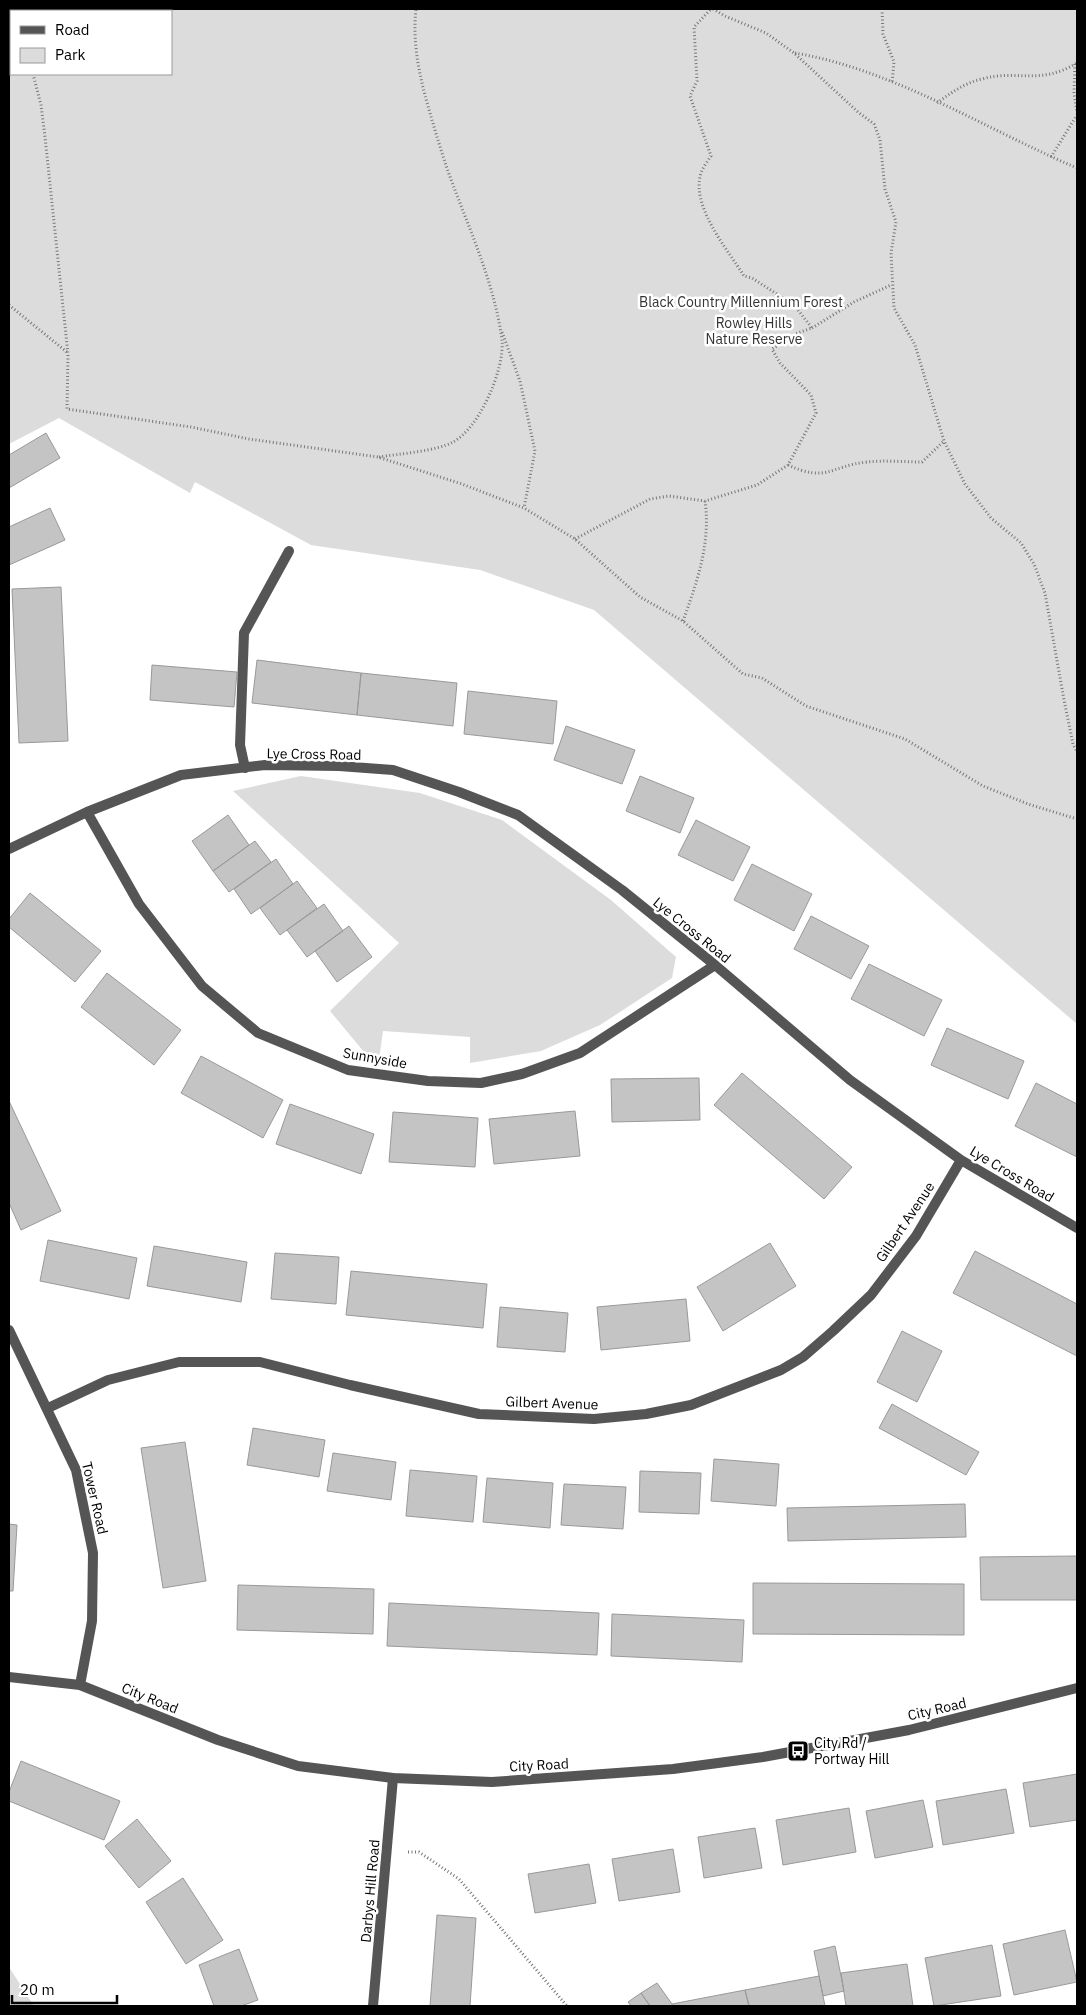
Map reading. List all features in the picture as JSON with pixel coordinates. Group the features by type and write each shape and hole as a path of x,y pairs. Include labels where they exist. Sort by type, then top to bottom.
{"street":[{"path":"245,768 240,745 244,633 289,551"},
{"name":"Lye Cross Road","path":"9,849 87,812 182,775 264,765 340,766 393,770 459,792 518,815 622,890 715,965 850,1080 961,1160 1077,1228"},
{"name":"Sunnyside","path":"87,812 139,904 202,986 258,1033 348,1070 428,1081 481,1082 522,1074 580,1053 715,965"},
{"name":"Gilbert Avenue","path":"48,1408 108,1380 179,1362 260,1362 350,1385 479,1414 594,1419 646,1414 691,1405 781,1370 803,1357 833,1331 871,1295 916,1236 961,1160"},
{"name":"Tower Road","path":"9,1330 48,1408 76,1470 93,1553 92,1622 80,1685"},
{"name":"City Road","path":"9,1677 80,1685 218,1740 298,1766 392,1778 492,1782 691,1766 763,1756 910,1730 1077,1688"},
{"name":"Darbys Hill Road","path":"373,2006 388,1851 392,1778"}],"path":[{"path":"378,457 452,443 469,430 484,405 498,370 502,342 482,261 452,182 423,88 413,33 416,9"},
{"path":"812,328 794,305 752,278 744,276 716,235 704,208 699,185 700,175 711,156 690,96 697,81 694,26 712,9 766,33 794,53 858,112 874,124 880,140 885,189 896,222 890,253 894,308 915,345 944,441 970,490 991,518 1022,543 1034,564 1044,592 1073,744 1077,752"},
{"path":"882,9 883,34 894,62 892,82"},
{"path":"794,53 825,58 892,82 1077,168"},
{"path":"936,103 960,87 983,78 1035,78 1057,73 1076,64 1074,93 1077,114 1051,157"},
{"path":"33,75 44,129 68,354 68,408 191,427 249,439 378,457 462,484 524,508 576,539 640,597 683,620 743,674 762,678 806,706 905,739 983,786 1028,804 1077,819"},
{"path":"576,539 650,499 669,496 705,501 757,486 788,465 816,413 811,395 780,364 772,349 795,334 812,328 854,302 891,285"},
{"path":"9,305 68,354"},
{"path":"498,322 520,381 535,451 524,508"},
{"path":"788,465 807,474 827,473 848,465 869,462 922,462 944,441"},
{"path":"683,620 700,573 708,520 705,501"},
{"path":"388,1851 419,1852 459,1879 567,2006"}],"green space":[{"name":"Rowley Hills Nature Reserve","path":"9,9 1077,9 1077,1024 594,610 480,570 311,545 195,482 190,493 59,418 9,444"},
{"path":"301,776 420,793 502,820 611,900 676,957 672,978 600,1025 541,1051 470,1063 470,1037 383,1031 379,1059 369,1058 330,1011 399,943 233,791"},
{"path":"9,1967 34,2006 9,2006"}],"building":[{"path":"46,433 60,458 9,488 9,455"},
{"path":"50,508 65,540 9,565 9,527"},
{"path":"61,587 68,741 19,743 12,589"},
{"path":"257,660 361,673 357,715 252,703"},
{"path":"152,665 237,672 234,707 150,700"},
{"path":"361,673 457,683 453,726 357,715"},
{"path":"468,691 557,701 553,744 464,734"},
{"path":"566,726 635,750 622,784 554,760"},
{"path":"640,776 694,798 680,833 626,811"},
{"path":"228,815 249,845 213,871 192,841"},
{"path":"696,820 750,847 733,881 678,855"},
{"path":"255,841 271,862 229,892 213,871"},
{"path":"276,859 293,884 251,914 234,889"},
{"path":"752,864 812,894 794,931 734,900"},
{"path":"297,881 317,908 280,935 260,908"},
{"path":"30,893 101,951 75,982 9,927 9,919"},
{"path":"324,904 343,931 307,957 287,930"},
{"path":"811,916 869,946 851,979 794,949"},
{"path":"349,926 372,957 337,982 315,951"},
{"path":"869,964 942,1000 924,1036 851,999"},
{"path":"107,973 181,1030 154,1065 81,1007"},
{"path":"947,1028 1024,1061 1008,1099 931,1065"},
{"path":"201,1056 283,1100 263,1138 181,1093"},
{"path":"742,1073 852,1167 824,1199 714,1105"},
{"path":"699,1078 700,1120 612,1122 611,1079"},
{"path":"1036,1083 1077,1104 1077,1157 1015,1126"},
{"path":"9,1101 61,1211 21,1230 9,1203"},
{"path":"290,1104 374,1134 361,1174 276,1144"},
{"path":"575,1111 580,1156 494,1164 489,1119"},
{"path":"393,1112 478,1118 475,1167 389,1162"},
{"path":"48,1240 137,1258 129,1299 40,1281"},
{"path":"770,1243 796,1286 723,1331 697,1287"},
{"path":"154,1246 247,1262 241,1302 147,1286"},
{"path":"975,1251 1077,1304 1077,1356 953,1293"},
{"path":"275,1253 339,1257 336,1304 271,1299"},
{"path":"351,1271 487,1284 483,1328 346,1315"},
{"path":"686,1299 690,1341 601,1350 597,1307"},
{"path":"500,1307 568,1313 565,1352 497,1347"},
{"path":"902,1331 942,1351 917,1402 877,1382"},
{"path":"892,1404 979,1452 966,1475 879,1428"},
{"path":"253,1428 325,1440 319,1477 247,1465"},
{"path":"185,1442 206,1581 163,1588 141,1448"},
{"path":"333,1453 396,1462 391,1500 327,1491"},
{"path":"714,1459 779,1464 776,1506 711,1501"},
{"path":"410,1470 477,1476 473,1522 406,1516"},
{"path":"640,1471 701,1473 699,1514 639,1512"},
{"path":"487,1478 553,1483 550,1528 483,1522"},
{"path":"564,1484 626,1487 623,1529 561,1525"},
{"path":"965,1504 966,1537 788,1541 787,1508"},
{"path":"9,1524 17,1525 13,1591 9,1591"},
{"path":"1077,1556 1077,1600 981,1600 980,1557"},
{"path":"753,1583 964,1584 964,1635 753,1634"},
{"path":"238,1585 374,1589 373,1634 237,1630"},
{"path":"389,1603 599,1613 597,1655 387,1646"},
{"path":"612,1614 744,1620 742,1662 611,1656"},
{"path":"21,1761 120,1801 104,1840 9,1801 9,1792"},
{"path":"1077,1774 1077,1820 1030,1827 1023,1783"},
{"path":"1006,1789 1014,1833 943,1845 936,1801"},
{"path":"923,1800 933,1847 875,1858 866,1811"},
{"path":"849,1808 856,1852 783,1865 776,1820"},
{"path":"137,1819 171,1861 139,1888 105,1846"},
{"path":"755,1828 762,1868 704,1878 698,1837"},
{"path":"673,1849 680,1892 619,1901 612,1859"},
{"path":"589,1864 596,1903 535,1913 528,1874"},
{"path":"183,1878 223,1940 186,1964 146,1902"},
{"path":"437,1915 476,1918 470,2006 430,2006"},
{"path":"1065,1930 1077,1982 1014,1995 1003,1944"},
{"path":"992,1945 1001,1996 934,2006 925,1958"},
{"path":"835,1946 844,1991 823,1996 814,1951"},
{"path":"239,1949 258,2000 241,2006 214,2006 199,1965"},
{"path":"907,1964 913,2006 846,2006 841,1973"},
{"path":"819,1976 825,2006 749,2006 745,1990"},
{"path":"657,1983 672,2004 745,1990 749,2006 650,2006 641,1993"},
{"path":"641,1993 650,2006 631,2006 628,2002"}],"place":[{"name":"City Rd / Portway Hill","path":"798,1751"}],"park label":[{"name":"Black Country Millennium Forest","path":"741,302"}]}
